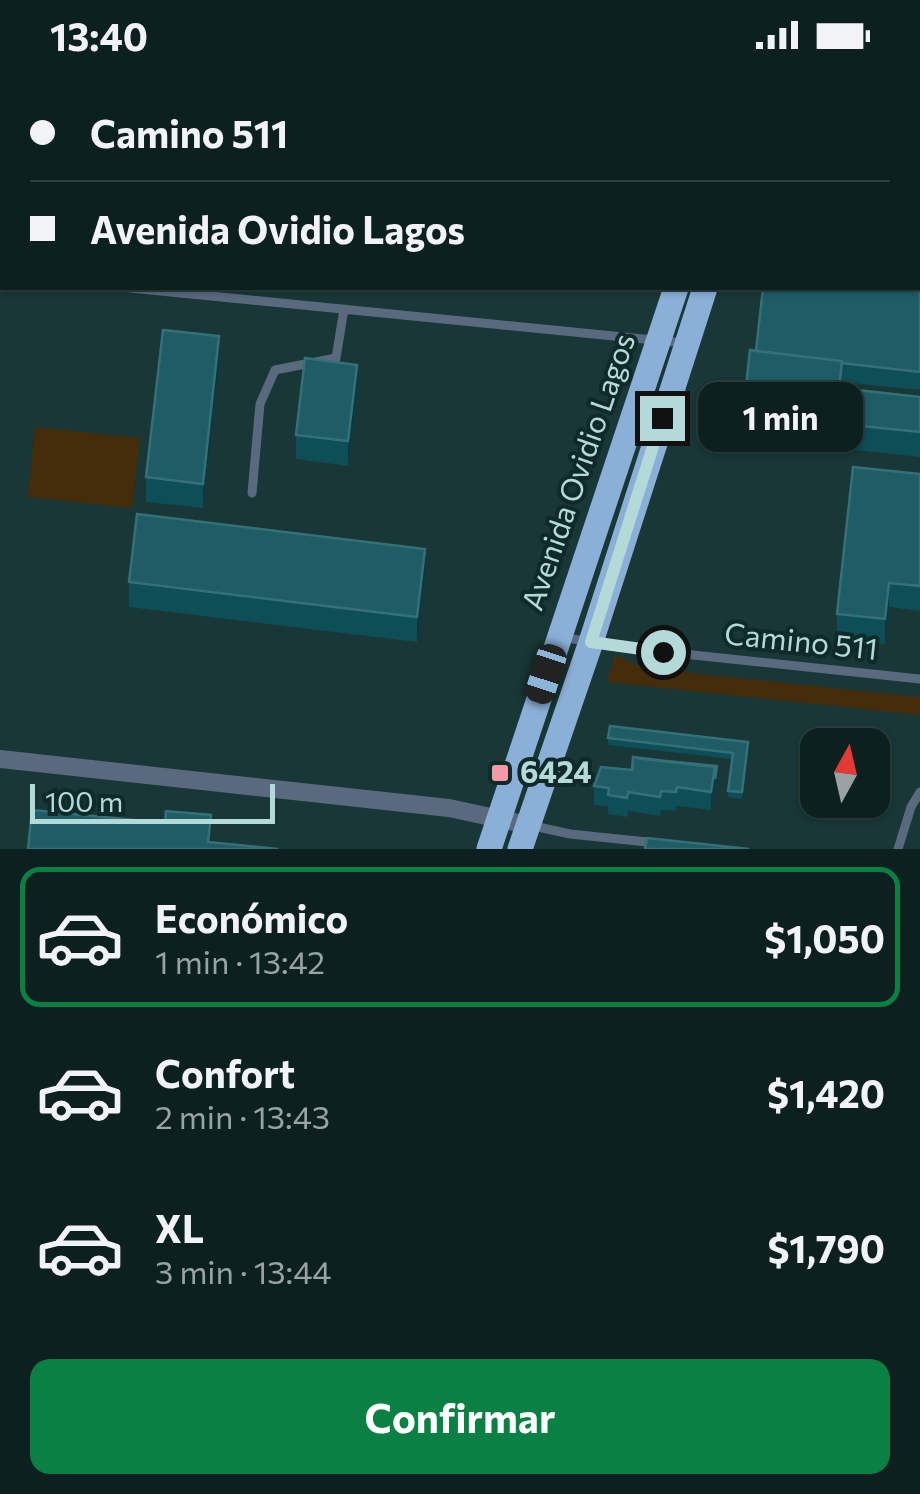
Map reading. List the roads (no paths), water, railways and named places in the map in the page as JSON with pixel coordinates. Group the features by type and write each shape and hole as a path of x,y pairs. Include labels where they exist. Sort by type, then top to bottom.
{"main road":[{"name":"Avenida Ovidio Lagos","path":"490,849 675,290"},
{"name":"Avenida Ovidio Lagos","path":"524,837 704,290"}],"street":[{"path":"0,759 448,808 500,818 524,837"}],"lane":[{"path":"150,290 686,343"},
{"path":"252,493 260,404 275,370 336,358 344,309"},
{"name":"Camino 511","path":"558,637 920,679"},
{"path":"898,849 920,792"},
{"path":"524,837 570,834 614,844 664,844"}],"place":[{"name":"6424","path":"500,773"}]}
